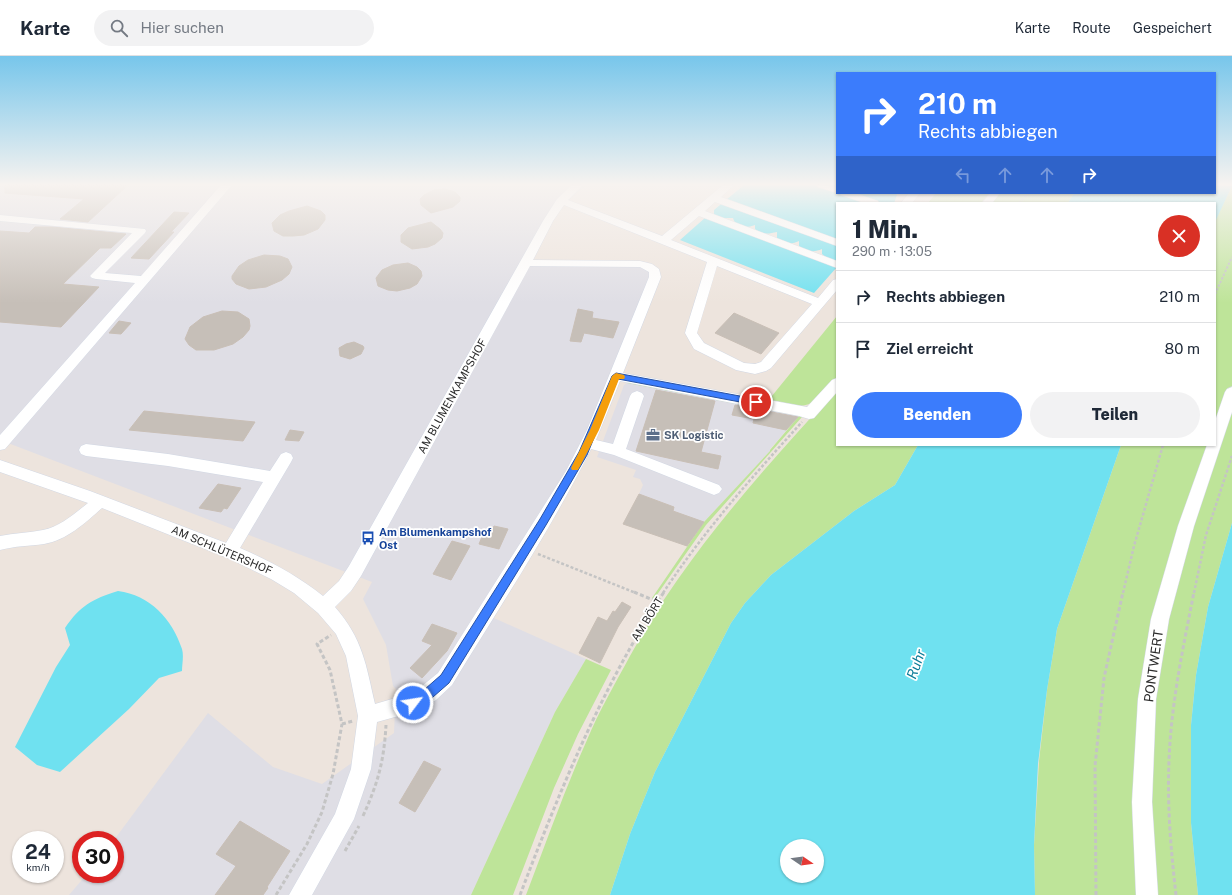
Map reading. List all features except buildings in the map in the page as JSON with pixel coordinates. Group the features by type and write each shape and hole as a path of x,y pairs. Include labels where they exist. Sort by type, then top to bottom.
{"street":[{"path":"62,224 141,232 96,276 144,280"},
{"path":"0,444 193,224"},
{"name":"AM BLUMENKAMPSHOF","path":"324,607 345,586 355,571 546,224"},
{"path":"622,224 820,303"},
{"path":"664,240 683,224"},
{"path":"730,224 836,264"},
{"path":"785,224 836,243"},
{"path":"713,260 692,333 699,346 741,367 755,369 766,365 836,284"},
{"path":"368,716 387,709 413,703 429,693 445,679 571,475 588,443 655,277 655,271 648,266 640,264 526,262"},
{"path":"616,376 802,411 809,414 836,384"},
{"path":"1216,439 1232,392"},
{"path":"618,450 637,396"},
{"path":"588,443 618,450 630,458 714,489"},
{"name":"PONTWERT","path":"1147,895 1142,802 1147,699 1160,619 1186,526 1214,446"},
{"path":"86,450 168,460 274,478"},
{"path":"229,552 286,458"},
{"name":"AM SCHLÜTERSHOF","path":"0,466 100,501 229,552 277,574 300,588 324,607 342,628 355,654 368,716 361,769 344,819 300,895"},
{"path":"0,543 17,539 46,537 65,529 100,501"}],"path":[{"path":"1216,292 1232,257"},
{"name":"AM BÖRT","path":"520,895 560,791 583,737 625,654 674,576 710,527 809,414"},
{"path":"1096,895 1095,766 1104,678 1134,546 1162,446"},
{"path":"1176,895 1170,838 1169,761 1178,670 1206,536 1232,456"},
{"path":"526,549 658,602"},
{"path":"276,895 307,844 322,812 333,774 342,724 330,670 318,644 342,628"}],"shaded area":[{"path":"0,224 547,224 526,262 640,264 655,271 583,453 485,614 586,659 555,712 471,895 69,895 79,883 124,883 124,831 121,831 208,713 273,767 322,784 394,733 396,689 393,686 386,645 363,599 372,582 0,440"},
{"path":"627,383 799,416 770,449 770,451 704,522 687,546 661,537 674,507 639,494 643,485 640,479 633,477 636,470 597,457 624,385"}],"green space":[{"path":"1216,224 1232,224 1232,523 1208,607 1196,675 1191,725 1191,823 1198,895 1035,895 1034,845 1039,761 1047,690 1057,629 1121,446 1216,446"},
{"path":"836,317 836,379 820,397 807,405 801,406 767,402"},
{"path":"629,381 801,414 802,417 706,525 654,599 652,598 704,522 770,451 799,416 627,383"},
{"path":"836,390 836,446 917,446 895,485 854,511 771,575 745,603 731,623 655,772 630,834 610,895 526,895 563,798 592,729 630,656 674,584 699,550 725,516"},
{"path":"586,659 611,670 578,734 554,788 513,895 471,895 555,712"}],"water":[{"path":"698,224 725,224 836,267 836,268 814,293 680,240"},
{"path":"737,224 836,224 836,261 828,259 822,254 822,249 810,251 799,246 799,241 793,243 782,242 777,238 777,232 768,234 763,233 755,229 755,225 749,227 739,226"},
{"name":"Ruhr","path":"917,446 1121,446 1057,629 1047,690 1038,764 1034,845 1035,895 610,895 630,834 655,772 731,623 745,603 771,575 854,511 895,485"},
{"path":"1232,523 1232,895 1198,895 1191,823 1191,725 1196,675 1208,607"},
{"path":"118,591 130,593 150,603 166,619 178,638 182,649 182,671 159,678 129,709 60,772 37,765 15,747 56,667 70,645 65,628 76,614 87,604"}],"slow traffic":[{"path":"575,468 594,430 616,376 621,377"}],"place":[{"name":"SK Logistic","path":"653,435"},
{"name":"Am Blumenkampshof Ost","path":"368,538"}],"route":[{"path":"413,703 429,693 445,679 543,522 583,453 616,376 756,402"}]}
